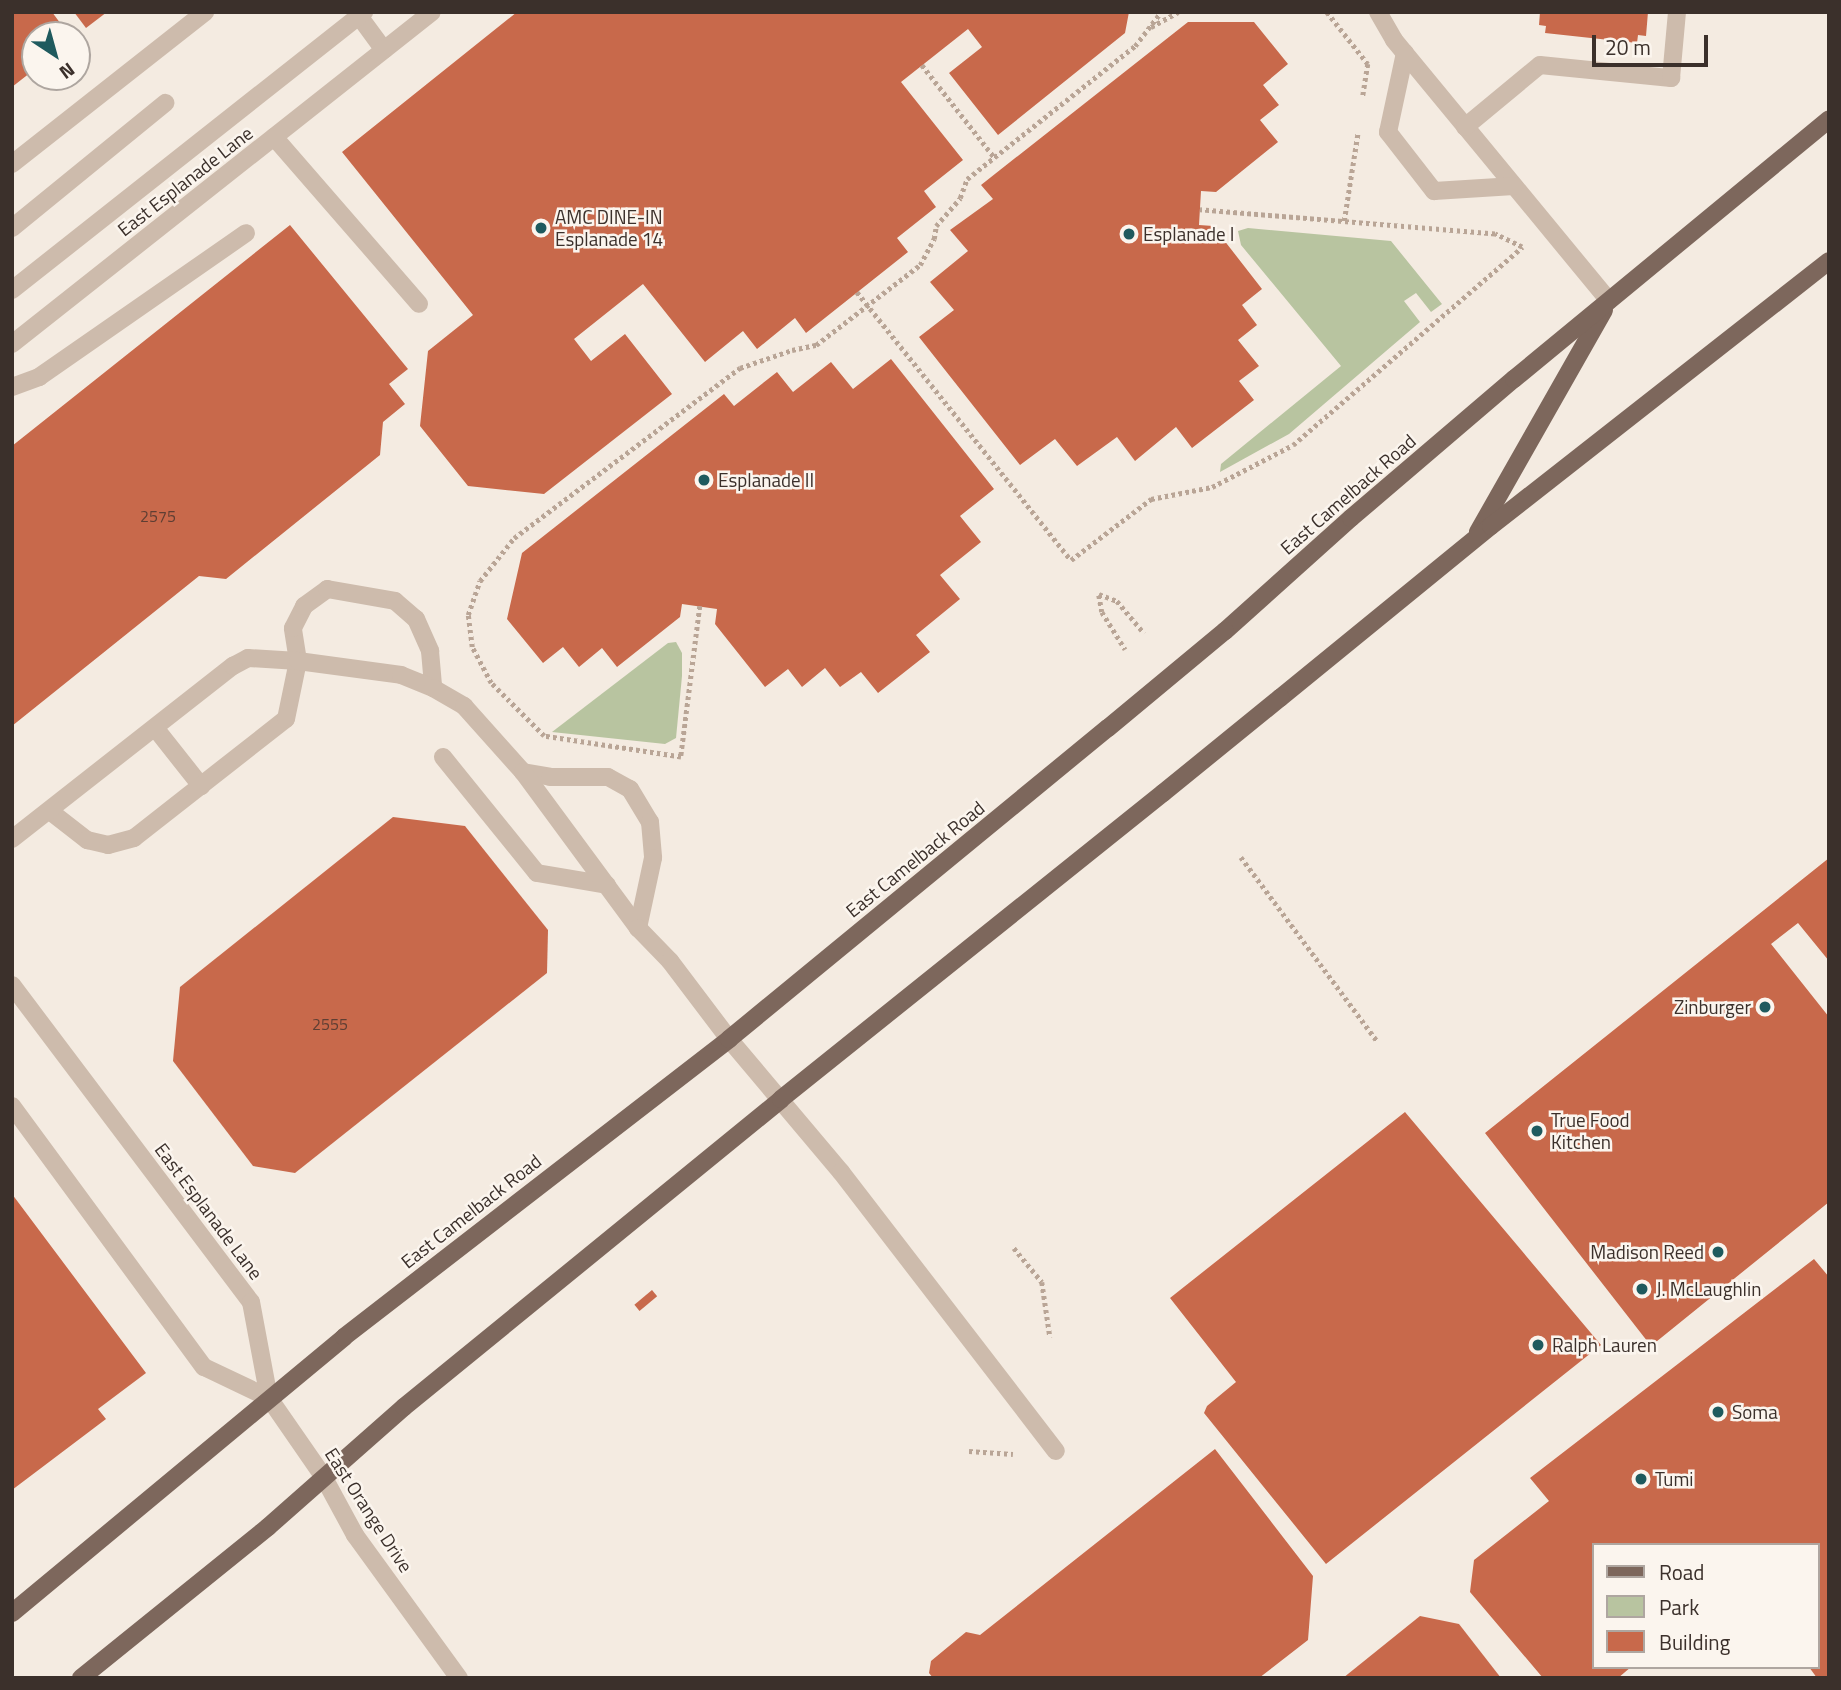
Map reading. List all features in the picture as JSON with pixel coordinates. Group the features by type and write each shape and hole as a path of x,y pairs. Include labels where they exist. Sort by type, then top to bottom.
{"main road":[{"name":"East Camelback Road","path":"12,1613 270,1398 479,1230 729,1039 1108,728 1225,631 1371,500 1829,119"},
{"path":"81,1678 268,1527 323,1476 781,1099 1473,541 1829,261"},
{"path":"1473,541 1609,301"}],"street":[{"path":"12,164 205,12"},
{"name":"East Esplanade Lane","path":"12,344 432,12"},
{"path":"1378,12 1405,53 1609,301"},
{"path":"1465,127 1540,65 1671,78 1677,12"},
{"name":"East Esplanade Lane","path":"12,290 362,14 384,50"},
{"path":"1405,53 1388,132 1434,191 1514,186"},
{"path":"12,228 165,103"},
{"path":"274,137 419,304"},
{"path":"12,387 40,377 246,233"},
{"path":"51,811 86,840 108,845 134,838 286,719 298,661 293,628 304,606 327,589 395,601 415,620 430,651 433,688"},
{"path":"12,839 156,729 233,666 248,658 298,661 401,675 433,688 464,706 523,772 638,928 670,961 729,1039 841,1172 1056,1451"},
{"path":"156,729 201,786"},
{"path":"443,757 537,873 607,885"},
{"path":"523,772 550,777 608,777 630,789 650,822 653,858 638,928"},
{"name":"East Esplanade Lane","path":"12,985 251,1302 270,1398"},
{"path":"12,1106 204,1367 270,1398"},
{"name":"East Orange Drive","path":"270,1398 323,1476 355,1535 459,1678"}],"path":[{"path":"700,606 681,757 544,736 491,683 472,648 468,615 480,581 514,538 740,368 816,345 920,265 934,239 936,226 960,198 967,179 1135,46 1161,12"},
{"path":"1149,28 1178,12"},
{"path":"1327,12 1368,64 1362,103"},
{"path":"922,65 995,158"},
{"path":"1344,221 1358,130"},
{"path":"857,292 1071,560 1151,499 1212,487 1293,445 1522,247 1494,234 1200,210"},
{"path":"1125,649 1102,612 1099,594 1117,601 1144,633"},
{"path":"1241,858 1377,1041"},
{"path":"1014,1248 1042,1282 1050,1337"},
{"path":"969,1451 1013,1454"}],"green space":[{"path":"1248,228 1391,241 1442,304 1431,312 1416,293 1404,301 1420,322 1289,434 1220,472 1221,464 1341,366 1241,245 1238,231"},
{"path":"676,642 682,653 682,676 676,738 665,744 552,732 668,643"}],"building":[{"path":"12,12 52,12 59,21 21,21 21,80 12,87"},
{"path":"74,12 107,12 91,24 91,21 81,21"},
{"path":"517,12 1129,12 1125,33 998,135 949,73 982,47 968,29 901,82 963,160 924,191 936,207 897,238 908,252 806,333 795,318 757,349 743,331 705,362 643,284 574,339 591,361 625,334 672,394 544,494 468,486 420,426 428,351 473,315 342,152"},
{"path":"1540,12 1648,12 1646,36 1638,35 1637,43 1545,33 1546,26 1539,25"},
{"name":"Esplanade I","path":"1188,22 1254,22 1288,64 1263,85 1279,105 1260,120 1278,142 1216,192 1201,191 1199,225 1213,226 1262,289 1242,305 1257,325 1238,340 1259,366 1239,381 1254,400 1192,448 1176,427 1135,461 1117,437 1077,466 1055,439 1020,465 919,337 954,310 930,282 968,251 950,230 993,199 981,185"},
{"path":"290,225 408,369 389,384 405,404 383,422 380,455 226,579 199,576 12,726 12,446"},
{"name":"Esplanade II","path":"891,359 994,489 960,516 981,542 940,575 960,599 916,635 930,652 878,693 861,672 840,687 825,668 802,687 788,669 765,687 715,624 717,609 682,604 680,617 617,667 602,648 579,667 563,647 543,663 507,619 522,553 724,394 734,406 777,372 793,392 831,362 853,389"},
{"path":"393,817 465,826 548,930 547,973 295,1173 253,1166 173,1061 180,987"},
{"path":"1829,858 1829,961 1798,923 1771,944 1829,1017 1829,1202 1651,1346 1485,1133"},
{"path":"1405,1112 1601,1345 1326,1564 1204,1413 1207,1406 1236,1382 1170,1298"},
{"path":"12,1194 146,1373 98,1409 106,1419 12,1490"},
{"path":"1814,1259 1829,1277 1829,1678 1817,1678 1810,1669 1820,1669 1820,1543 1592,1543 1592,1669 1629,1669 1618,1678 1543,1678 1470,1592 1474,1560 1549,1501 1530,1478"},
{"path":"652,1290 657,1296 640,1311 634,1305"},
{"path":"1215,1449 1313,1576 1308,1640 1259,1678 933,1678 929,1673 931,1661 966,1632 980,1635"},
{"path":"1420,1616 1459,1624 1501,1678 1343,1678"}],"place":[{"name":"AMC DINE-IN Esplanade 14","path":"541,228"},
{"name":"Esplanade I","path":"1129,234"},
{"name":"Esplanade II","path":"704,480"},
{"name":"Zinburger","path":"1765,1007"},
{"name":"True Food Kitchen","path":"1537,1131"},
{"name":"Madison Reed","path":"1718,1252"},
{"name":"J. McLaughlin","path":"1642,1289"},
{"name":"Ralph Lauren","path":"1538,1345"},
{"name":"Soma","path":"1718,1412"},
{"name":"Tumi","path":"1641,1479"}]}
